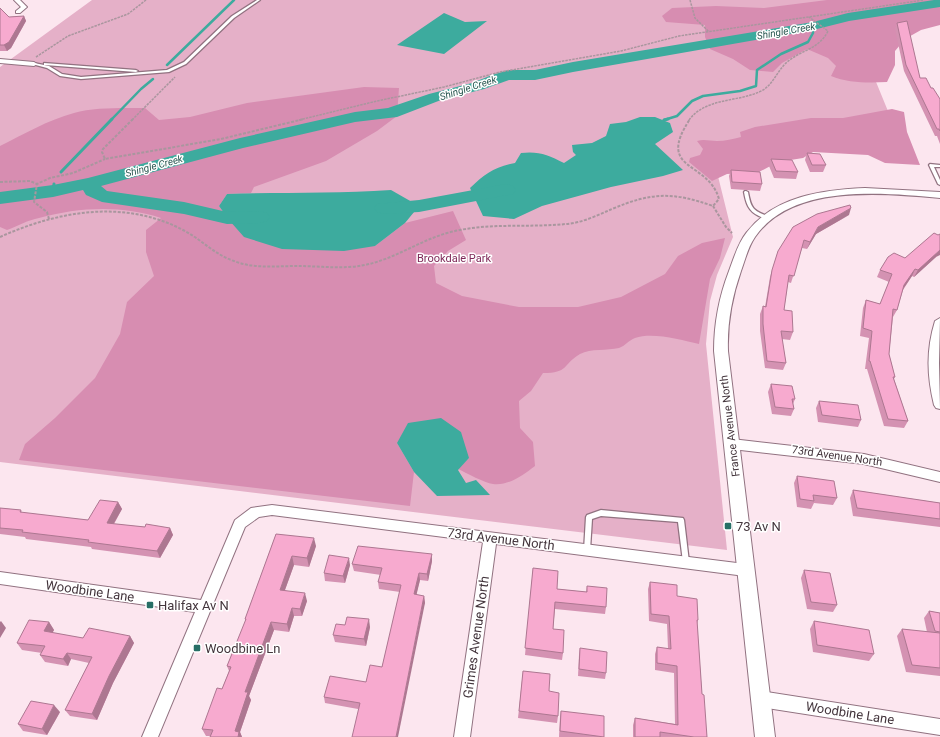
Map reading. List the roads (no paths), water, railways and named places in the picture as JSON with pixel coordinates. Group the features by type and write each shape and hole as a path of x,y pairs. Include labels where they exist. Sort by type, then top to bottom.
{"street":[{"path":"17,0 24,7 18,12"},
{"path":"0,62 35,60"},
{"name":"France Avenue North","path":"765,737 721,351 722,310 730,285 747,241 756,228 767,218 797,202 818,196 854,191 880,191 940,195"},
{"path":"940,321 935,334 932,359 935,386 940,405"},
{"name":"73rd Avenue North","path":"732,444 864,459 940,477"},
{"name":"73rd Avenue North","path":"204,607 240,524 256,512 272,510 745,570"},
{"name":"Grimes Avenue North","path":"462,737 490,538"},
{"name":"Woodbine Lane","path":"0,578 204,607"},
{"path":"150,737 204,607"},
{"name":"Woodbine Lane","path":"761,699 940,727"}],"lane":[{"path":"35,60 56,72 67,76 81,78 150,74 168,71 185,63 233,17 259,0"},
{"path":"35,60 150,74"},
{"path":"56,72 59,68 68,65"},
{"path":"110,76 116,72 114,69"},
{"path":"940,166 931,165 940,184"},
{"path":"746,192 752,212 767,218"},
{"path":"587,550 589,517 601,513 681,520 683,525 686,562"}],"waterway":[{"path":"167,65 234,0"},
{"name":"Shingle Creek","path":"90,183 240,143 355,117 391,113 435,97 478,86 508,75 535,75 573,67 813,26 848,17 940,3"},
{"path":"668,119 664,120 677,116 692,101 703,96 740,91 756,86 757,70 781,54 808,42 813,33 813,26"},
{"path":"111,120 141,89 153,79"},
{"path":"61,172 112,119"},
{"name":"Shingle Creek","path":"0,198 53,191 90,183"},
{"path":"90,183 93,191 102,196 184,208 227,218 260,217"},
{"name":"Shingle Creek","path":"53,191 54,184"},
{"path":"384,208 419,206 506,190"}],"place":[{"name":"73 Av N","path":"728,526"},
{"name":"Halifax Av N","path":"150,605"},
{"name":"Woodbine Ln","path":"197,648"}],"park label":[{"name":"Brookdale Park","path":"454,258"}]}
